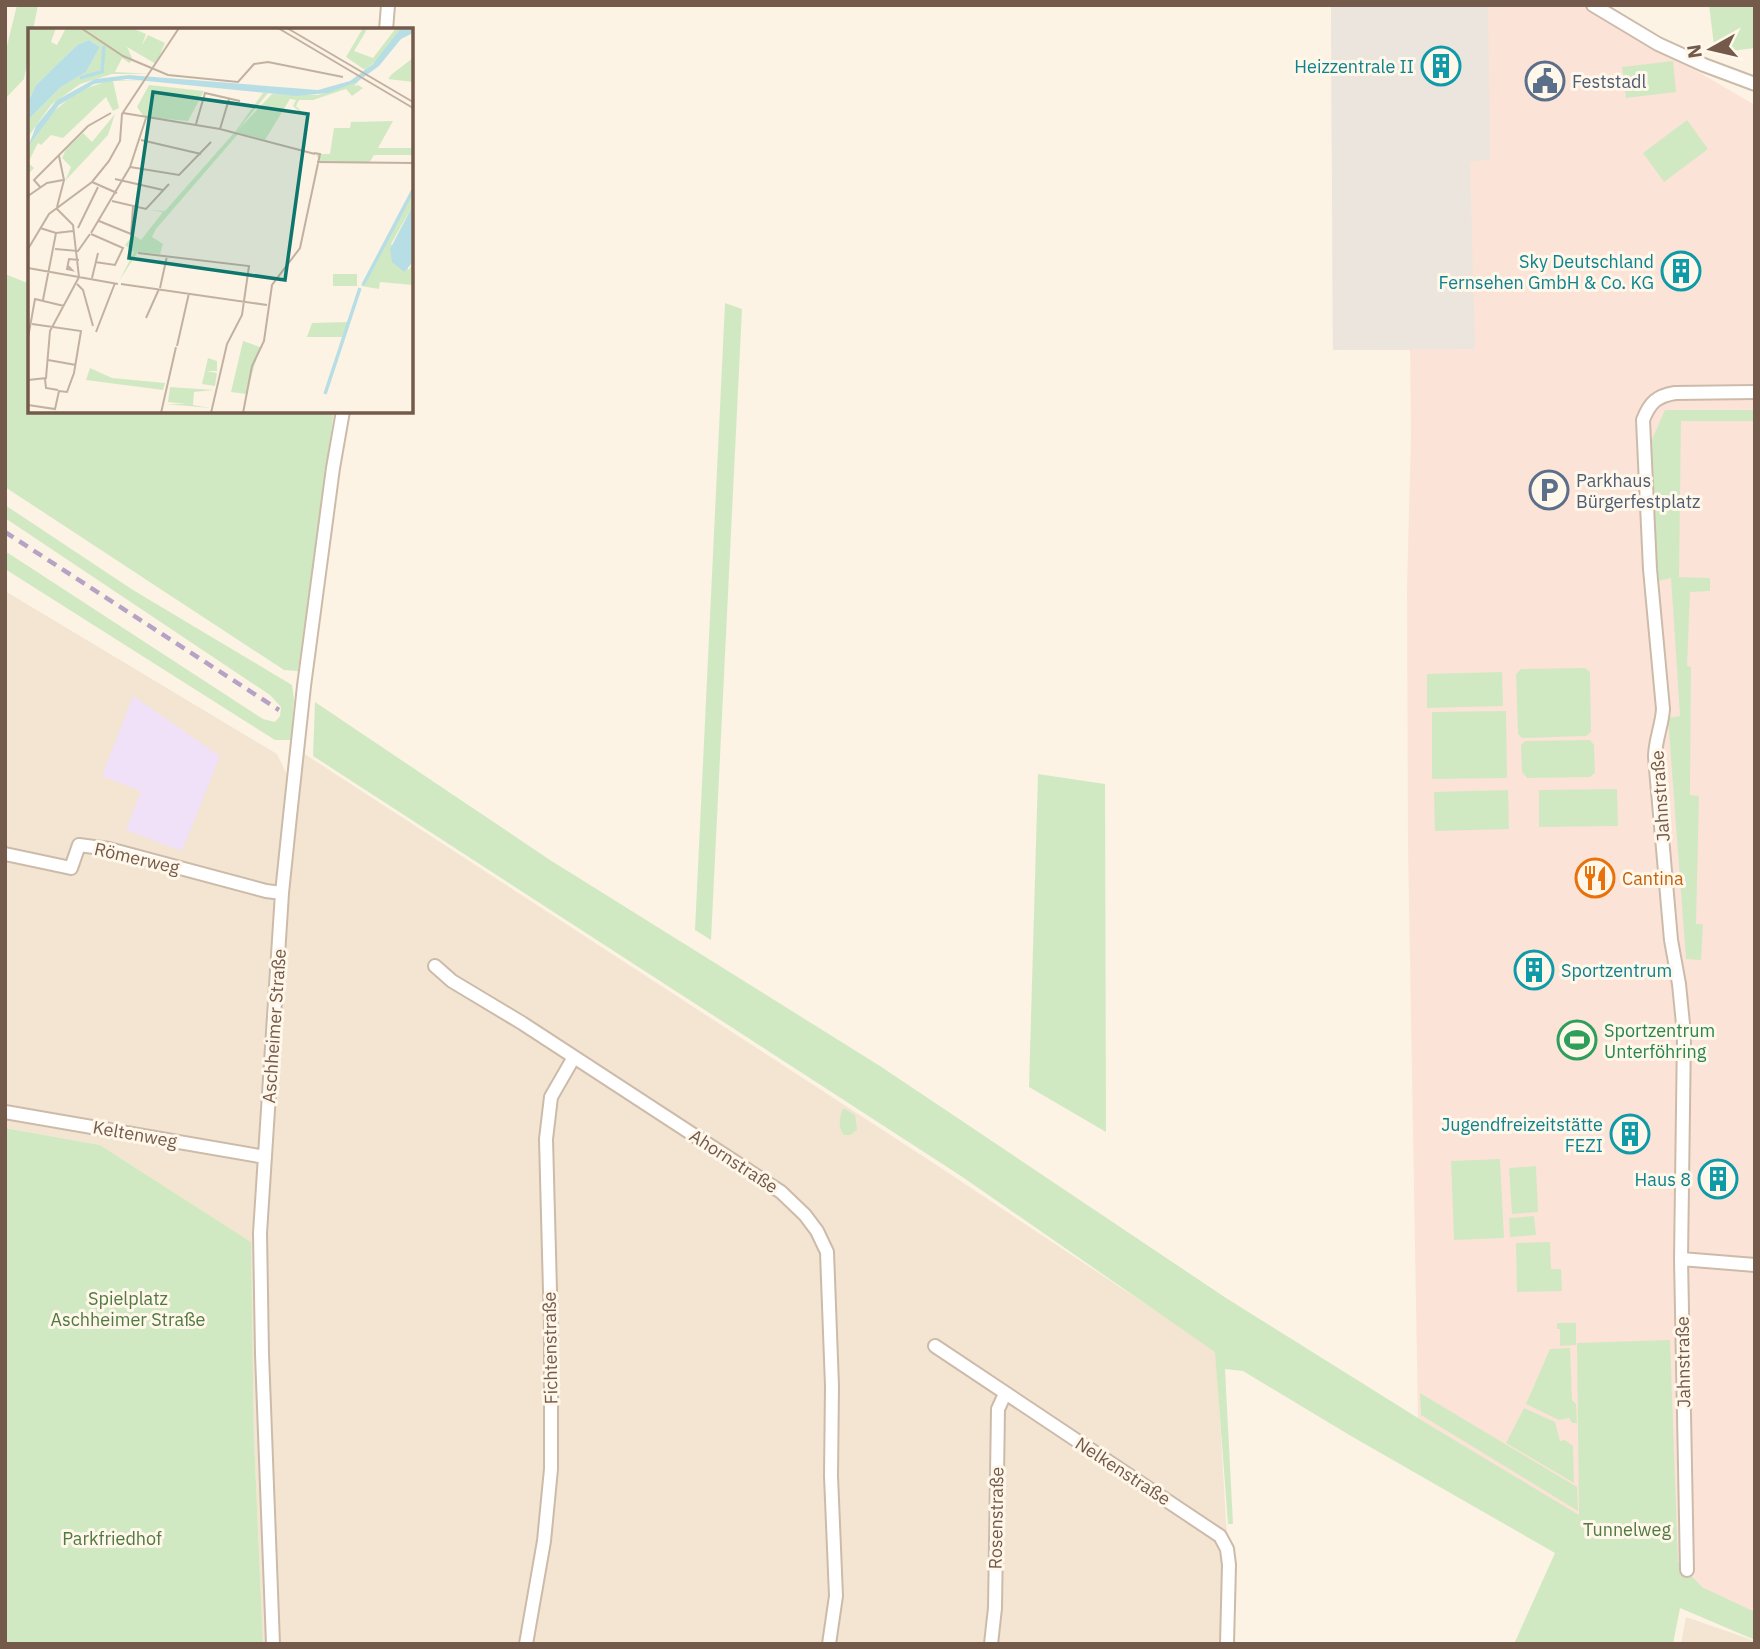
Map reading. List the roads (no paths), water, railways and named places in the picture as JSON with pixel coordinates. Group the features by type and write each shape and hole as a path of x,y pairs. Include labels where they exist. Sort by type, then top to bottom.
{"street":[{"path":"386,28 388,5"},
{"path":"1593,5 1658,44 1704,65 1755,83"},
{"name":"Jahnstraße","path":"1687,1570 1681,1259 1684,1034 1671,940 1655,757 1663,709 1650,569 1643,420 1652,403 1663,395 1755,392"},
{"name":"Aschheimer Straße","path":"273,1644 260,1233 282,893 304,686 332,468 343,413"},
{"name":"Römerweg","path":"5,854 71,868 79,845 109,849 282,893"},
{"name":"Ahornstraße","path":"435,966 452,981 522,1023 781,1192 817,1231 827,1252 832,1386 831,1476 836,1596 829,1644"},
{"name":"Fichtenstraße","path":"526,1644 544,1541 551,1469 546,1139 551,1097 573,1057"},
{"name":"Keltenweg","path":"5,1112 265,1157"},
{"path":"1681,1259 1755,1265"},
{"name":"Nelkenstraße","path":"935,1346 1220,1536 1227,1549 1229,1565 1227,1644"},
{"name":"Rosenstraße","path":"991,1644 995,1608 998,1409 1005,1394"}],"railway":[{"path":"5,532 279,710"}],"place":[{"name":"Heizzentrale II","path":"1441,66"},
{"name":"Feststadl","path":"1545,81"},
{"name":"Sky Deutschland Fernsehen GmbH & Co. KG","path":"1681,271"},
{"name":"Parkhaus Bürgerfestplatz","path":"1549,490"},
{"name":"Cantina","path":"1595,878"},
{"name":"Sportzentrum","path":"1534,970"},
{"name":"Sportzentrum Unterföhring","path":"1577,1040"},
{"name":"Jugendfreizeitstätte FEZI","path":"1630,1134"},
{"name":"Haus 8","path":"1718,1179"}],"park label":[{"name":"Spielplatz Aschheimer Straße","path":"128,1308"},
{"name":"Tunnelweg","path":"1627,1529"},
{"name":"Parkfriedhof","path":"112,1538"}]}
